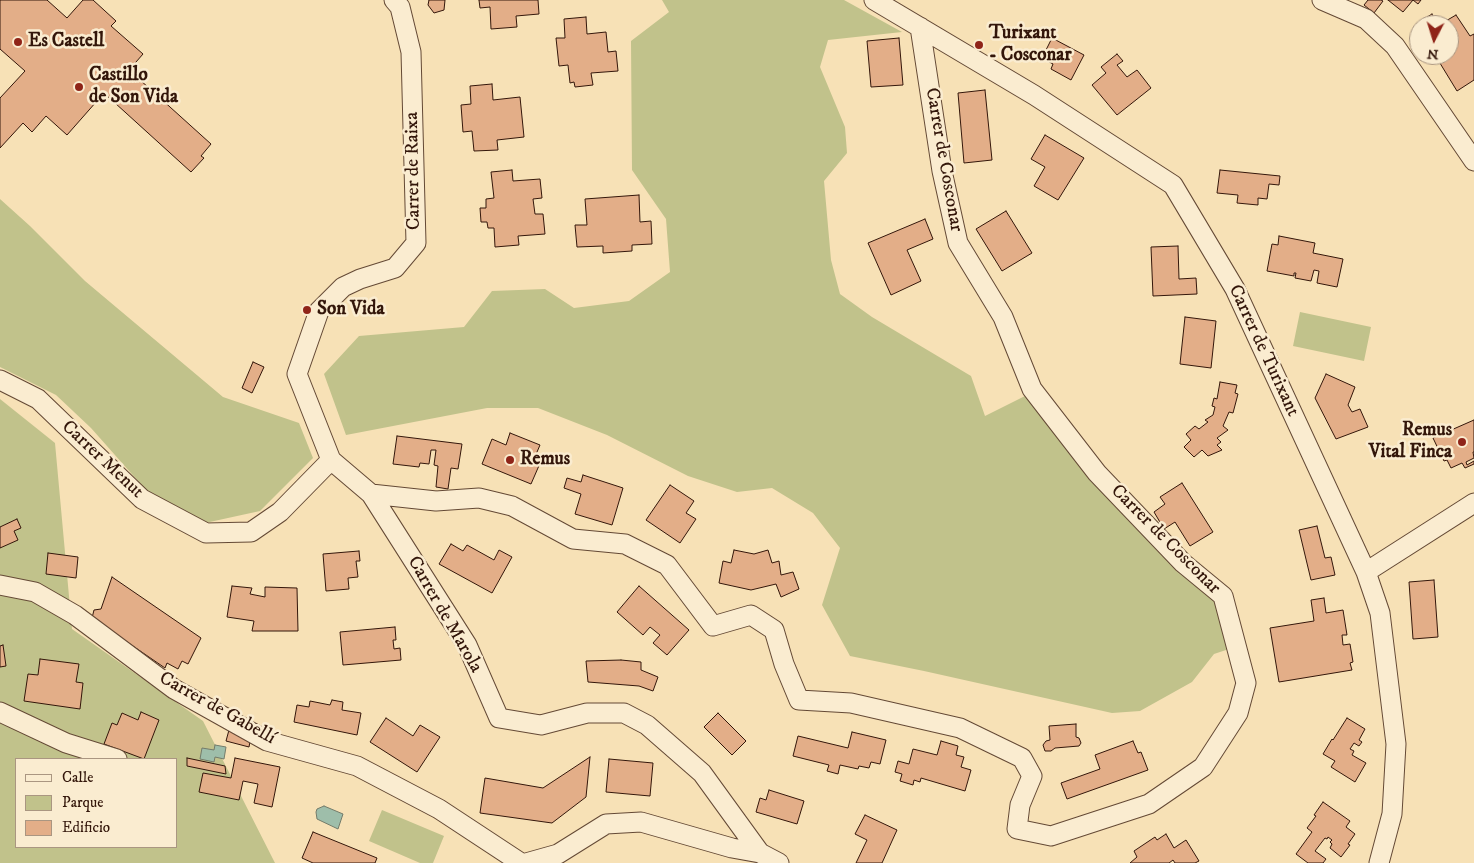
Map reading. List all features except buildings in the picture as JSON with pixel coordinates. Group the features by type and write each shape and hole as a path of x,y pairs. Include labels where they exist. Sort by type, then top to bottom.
{"street":[{"name":"Carrer de Raixa","path":"331,460 297,374 319,311 343,287 360,279 396,268 416,243 411,52 400,7 394,0"},
{"name":"Carrer de Turixant","path":"874,0 1034,95 1173,185 1235,289 1366,572 1380,613 1396,744 1392,814 1379,863"},
{"path":"1322,0 1366,19 1394,46 1474,161"},
{"name":"Carrer de Cosconar","path":"371,494 436,501 479,498 512,506 573,539 625,544 667,566 713,626 751,615 774,630 784,664 800,700 851,703 960,728 1022,758 1032,776 1020,805 1017,828 1051,836 1149,804 1203,766 1238,713 1246,683 1223,596 1183,563 1097,473 1032,389 1002,317 958,243 942,171 920,27"},
{"name":"Carrer Menut","path":"0,380 38,399 142,499 206,533 251,532 280,512 331,460"},
{"name":"Carrer de Marola","path":"331,460 371,494 467,645 499,718 541,725 587,713 624,712 647,725 702,773 760,853 779,863"},
{"path":"1366,572 1474,503"},
{"name":"Carrer de Gabellí","path":"0,585 35,592 74,615 174,689 266,741 357,766 438,809 521,863"},
{"path":"0,712 66,743 115,758"},
{"path":"526,863 558,854 606,824 641,822 732,848 760,853"}],"green space":[{"path":"662,0 844,0 902,32 828,40 820,67 845,127 847,153 824,181 831,260 840,294 872,317 971,376 985,416 1025,396 1106,494 1216,600 1229,649 1214,654 1192,682 1140,711 1112,713 850,656 822,605 840,548 813,513 772,488 737,492 688,476 607,435 538,408 487,408 346,435 324,374 359,336 464,327 492,291 545,289 574,308 629,301 670,272 666,219 632,170 631,41 669,12"},
{"path":"0,199 85,281 223,397 299,423 313,458 260,511 205,523 146,490 91,428 56,395 0,367"},
{"path":"1300,312 1371,327 1364,361 1293,346"},
{"path":"0,399 55,443 72,629 203,721 275,863 0,863"},
{"path":"382,810 444,836 433,863 420,863 369,841"}],"shaded area":[{"path":"215,745 226,747 224,759 215,757 214,762 200,759 202,748 214,750"},
{"path":"324,806 343,814 338,829 317,819 317,809"}],"place":[{"name":"Es Castell","path":"18,42"},
{"name":"Turixant - Cosconar","path":"979,45"},
{"name":"Castillo de Son Vida","path":"79,87"},
{"name":"Son Vida","path":"307,310"},
{"name":"Remus Vital Finca","path":"1462,442"},
{"name":"Remus","path":"510,460"}]}
